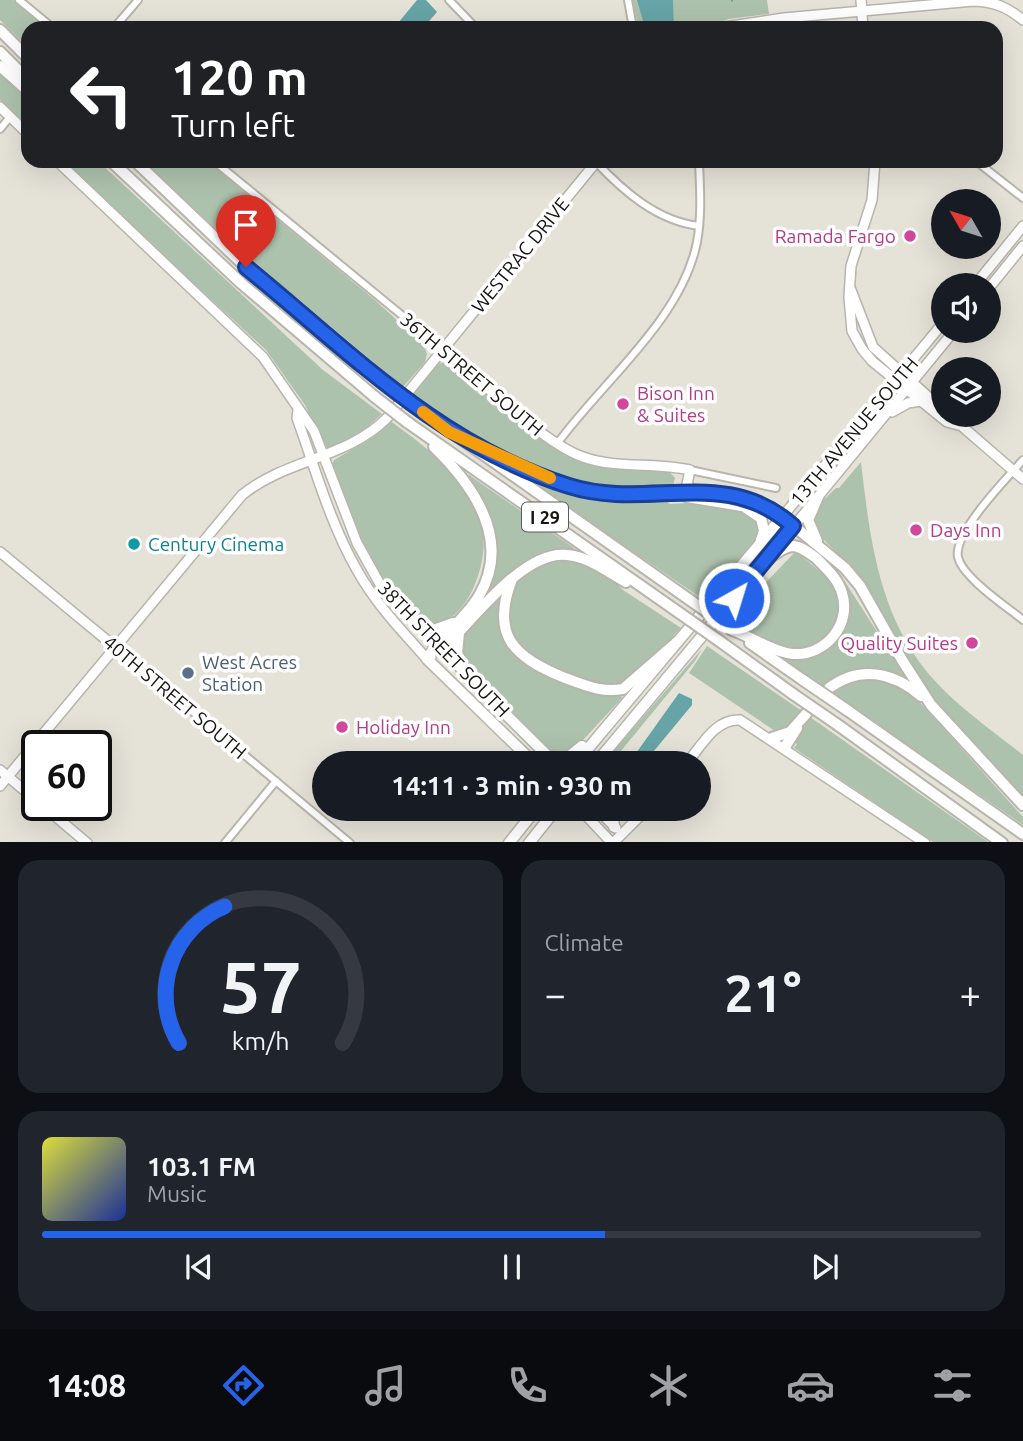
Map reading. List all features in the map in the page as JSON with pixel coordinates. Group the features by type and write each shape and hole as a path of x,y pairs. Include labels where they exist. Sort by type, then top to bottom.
{"highway":[{"path":"0,30 21,51"},
{"path":"0,52 21,73"},
{"path":"0,66 21,85"},
{"name":"I 29","path":"117,168 241,284 410,424 1002,842"},
{"name":"I 29","path":"142,168 246,267 386,384 449,432 1023,834"},
{"path":"410,424 467,482 491,532 488,576 479,596 439,647"},
{"path":"449,432 569,486 620,495 681,494"},
{"path":"817,497 808,520 812,535 860,586 931,705"},
{"path":"792,528 823,549"},
{"path":"730,628 793,654 823,647 840,628 844,616 842,591 813,555 793,546 764,562"},
{"path":"439,647 460,633 528,564 548,555 583,558 654,595"},
{"path":"512,579 503,601 503,615 511,644 532,664 595,689 623,690 677,642"},
{"path":"417,626 430,631 440,629 464,615"},
{"path":"460,633 457,653 470,679"},
{"path":"828,688 856,675 880,674 902,682 931,705 1023,805"},
{"path":"772,738 790,732 803,718 785,747"}],"main road":[{"path":"681,494 716,491 737,495 792,528"},
{"path":"681,494 685,497 740,504 781,519"},
{"path":"740,504 761,517 764,531 759,545"},
{"name":"13TH AVENUE SOUTH","path":"586,751 781,519"},
{"name":"13TH AVENUE SOUTH","path":"606,751 792,528"},
{"path":"428,659 439,647"},
{"name":"38TH STREET SOUTH","path":"428,659 522,751"},
{"name":"38TH STREET SOUTH","path":"470,679 544,751"},
{"path":"577,751 626,704"},
{"path":"509,842 526,821"},
{"path":"529,842 546,821"},
{"path":"614,821 618,831"}],"street":[{"path":"19,0 44,21"},
{"path":"120,21 138,0"},
{"path":"449,0 469,21"},
{"path":"628,0 632,21"},
{"path":"861,0 863,21"},
{"path":"758,21 992,2 1009,9 1023,20"},
{"path":"0,107 21,127"},
{"path":"0,129 10,117"},
{"name":"38TH STREET SOUTH","path":"64,168 252,346 305,416 357,543 381,586 470,679"},
{"name":"36TH STREET SOUTH","path":"223,168 557,444 584,458 607,463 645,463 686,469 776,488"},
{"name":"WESTRAC DRIVE","path":"0,786 4,773 115,647 242,495 270,476 343,450 380,425 590,168"},
{"path":"604,168 645,205 681,224 699,226"},
{"path":"557,444 668,307 690,266 699,226 699,168"},
{"path":"875,168 872,200 854,253 851,323 856,341 869,357 898,377 931,409"},
{"path":"985,168 1023,198"},
{"path":"984,273 1023,226"},
{"path":"999,273 1023,246"},
{"path":"989,267 992,273"},
{"name":"13TH AVENUE SOUTH","path":"781,519 931,337"},
{"name":"13TH AVENUE SOUTH","path":"792,528 944,343"},
{"path":"908,386 931,402"},
{"path":"882,419 900,407 921,401"},
{"name":"38TH STREET SOUTH","path":"298,410 297,418 312,460 358,571 383,608 428,659"},
{"path":"960,427 1023,479"},
{"path":"1023,460 958,543 958,558 962,566 1023,620"},
{"path":"681,494 686,469"},
{"path":"686,469 687,484 693,492"},
{"name":"40TH STREET SOUTH","path":"0,552 350,842"},
{"path":"697,751 716,727 729,720 747,722 925,842"},
{"path":"4,773 21,787"},
{"path":"225,842 276,781"},
{"path":"61,821 87,842"},
{"path":"592,821 613,842 618,831 631,821"},
{"path":"608,821 618,831"}],"green space":[{"path":"0,0 13,0 38,21 21,21 21,41 0,20"},
{"path":"632,0 767,0 769,14 724,21 637,21"},
{"path":"0,70 21,90 21,122 0,100"},
{"path":"69,168 106,168 323,370 382,414 356,437 329,450 324,448 305,405 266,350"},
{"path":"151,168 215,168 376,301 423,344 427,354 425,362 403,387 231,243"},
{"path":"447,362 567,455 584,462 667,469 675,478 673,486 665,490 589,488 522,464 488,446 411,393 436,364"},
{"path":"389,420 449,469 465,488 476,508 483,531 483,556 472,591 455,614 436,626 418,621 401,607 386,586 358,535 331,469 334,460 372,438"},
{"path":"861,462 874,550 890,606 902,633 936,682 978,720 1023,755 1023,800 950,720 923,685 897,644 864,580 813,529 815,508 839,488"},
{"path":"512,469 599,497 661,498 670,504 688,503 742,510 754,515 761,526 759,536 704,600"},
{"path":"469,475 574,548 573,551 548,553 538,557 519,568 492,593 485,591 489,532 483,506 467,477"},
{"path":"796,551 833,583 842,606 832,635 808,650 772,645 731,619"},
{"path":"555,558 583,562 608,575 623,590 681,628 636,675 618,687 597,685 531,659 509,630 512,591 521,578"},
{"path":"840,574 905,678 862,670 843,675 823,686 787,661 788,658 818,653 836,642 842,634 848,614 837,576"},
{"path":"496,600 500,601 508,642 523,662 602,694 619,694 622,698 573,751 549,751 510,714 469,666 460,641 465,629"},
{"path":"707,646 802,711 790,728 778,733 689,673"},
{"path":"702,649 621,751 613,751"},
{"path":"864,677 893,682 916,698 1023,817 1023,825 831,692"},
{"path":"810,717 988,842 933,842 794,748 797,744 793,741"}],"water":[{"path":"417,0 426,0 437,12 429,21 400,21"},
{"path":"637,0 673,0 674,21 643,21"},
{"path":"679,693 692,699 692,705 654,751 638,751"}],"slow traffic":[{"path":"423,412 449,432 550,478"}],"place":[{"name":"Ramada Fargo","path":"910,236"},
{"name":"Bison Inn & Suites","path":"623,404"},
{"name":"Days Inn","path":"916,530"},
{"name":"Century Cinema","path":"134,544"},
{"name":"Quality Suites","path":"972,643"},
{"name":"West Acres Station","path":"188,673"},
{"name":"Holiday Inn","path":"342,727"}],"route":[{"path":"246,267 344,351 449,432 465,437 489,452 569,486 595,492 649,495 716,491 737,495 783,516 793,526 734,598"}]}
